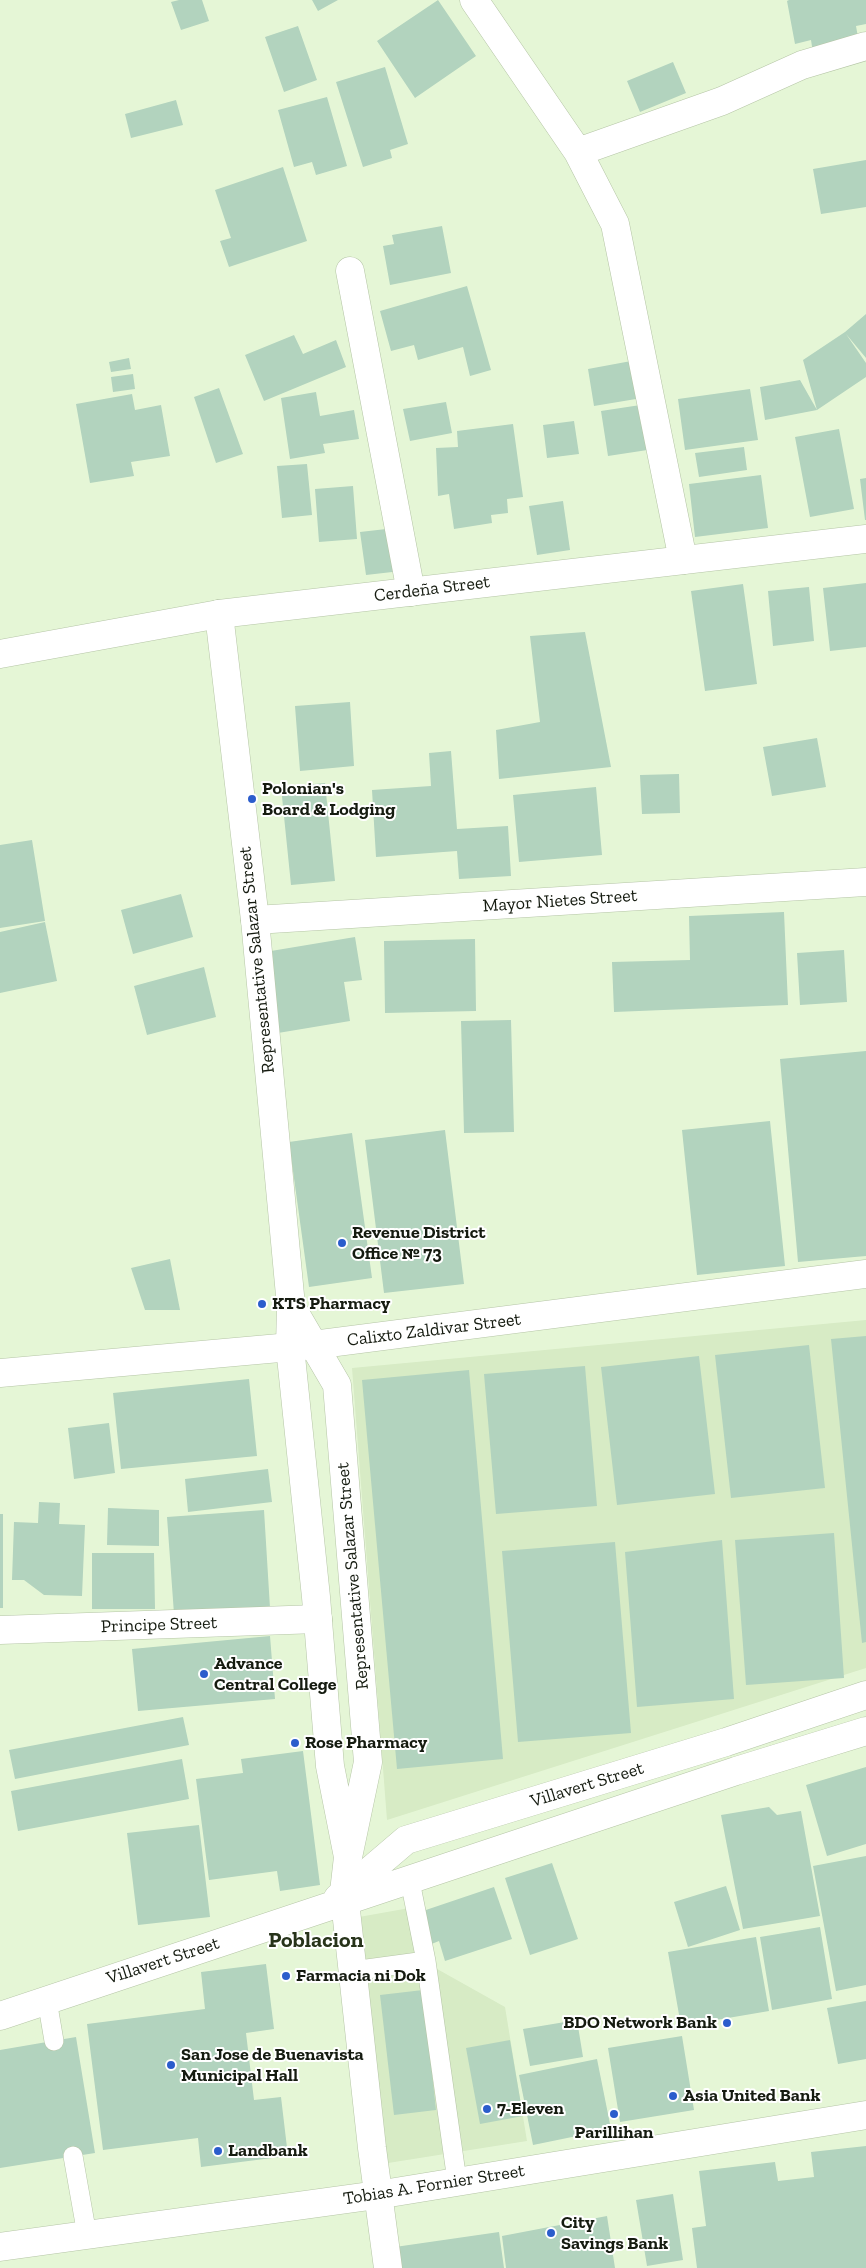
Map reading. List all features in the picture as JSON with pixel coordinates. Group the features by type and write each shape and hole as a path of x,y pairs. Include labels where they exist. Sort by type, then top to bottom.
{"street":[{"path":"474,0 578,152 615,224 683,560"},
{"path":"578,152 722,101 802,65 866,46"},
{"path":"350,271 411,592"},
{"name":"Cerdeña Street","path":"0,654 219,614 866,539"},
{"name":"Representative Salazar Street","path":"219,614 255,920 291,1306 302,1346 318,1619 330,1766 348,1856"},
{"name":"Mayor Nietes Street","path":"255,920 866,882"},
{"name":"Calixto Zaldivar Street","path":"0,1373 302,1346 866,1274"},
{"name":"Representative Salazar Street","path":"302,1346 337,1385 368,1762 338,1900 352,1971 377,2195 388,2268"},
{"name":"Principe Street","path":"0,1630 318,1619"},
{"name":"Villavert Street","path":"338,1900 406,1840 726,1742 866,1695"},
{"name":"Villavert Street","path":"0,2016 338,1900 410,1881 736,1770 866,1732"},
{"name":"Tobias A. Fornier Street","path":"0,2247 377,2195 866,2115"}],"lane":[{"path":"410,1881 426,1961 457,2181"},
{"path":"352,1971 426,1961"},
{"path":"47,2000 54,2041"},
{"path":"73,2156 87,2235"}],"shaded area":[{"path":"866,1320 866,1668 387,1820 352,1368"},
{"path":"415,1907 430,1965 505,2007 527,2141 388,2163 359,1917"}],"building":[{"path":"202,0 209,21 181,30 171,2"},
{"path":"312,0 338,0 318,11"},
{"path":"438,0 476,56 415,98 377,41"},
{"path":"866,0 866,24 856,26 859,43 813,53 811,40 795,44 787,1"},
{"path":"298,26 317,80 284,92 265,37"},
{"path":"673,62 686,93 640,112 627,81"},
{"path":"385,67 408,144 390,150 392,158 363,167 336,82"},
{"path":"327,97 347,166 316,175 312,162 294,167 278,110"},
{"path":"176,100 183,125 131,138 125,114"},
{"path":"866,160 866,207 821,214 813,169"},
{"path":"283,167 307,241 229,267 220,241 231,238 215,190"},
{"path":"442,226 451,273 390,285 383,246 394,244 392,235"},
{"path":"467,286 491,370 470,376 463,347 418,360 414,345 391,351 380,311"},
{"path":"866,314 866,358 846,334 866,363 866,377 817,410 803,360 845,332"},
{"path":"294,335 303,354 336,340 346,367 264,401 245,355"},
{"path":"129,358 131,369 111,372 109,362"},
{"path":"642,359 648,397 594,406 588,369"},
{"path":"133,374 135,389 113,392 111,377"},
{"path":"800,380 817,410 765,420 760,387"},
{"path":"219,388 243,454 216,463 194,397"},
{"path":"750,389 758,440 685,450 678,399"},
{"path":"316,392 320,416 354,410 359,439 323,444 325,453 290,459 281,398"},
{"path":"132,394 135,410 161,405 170,456 131,462 134,476 90,483 76,404"},
{"path":"446,402 452,433 410,441 403,409"},
{"path":"647,404 654,449 608,456 601,411"},
{"path":"574,421 579,454 547,458 543,425"},
{"path":"513,424 523,497 507,499 508,513 491,515 492,523 454,529 449,494 438,496 436,448 458,447 457,431"},
{"path":"839,429 854,509 810,517 795,437"},
{"path":"744,447 747,470 699,477 695,453"},
{"path":"307,464 312,515 282,518 277,466"},
{"path":"761,475 768,528 695,537 689,484"},
{"path":"866,478 866,520 865,520 860,479"},
{"path":"353,486 357,539 319,542 315,489"},
{"path":"563,501 570,550 537,555 529,506"},
{"path":"395,528 401,571 366,575 360,532"},
{"path":"866,583 866,647 830,651 823,588"},
{"path":"743,584 757,684 705,691 691,591"},
{"path":"809,587 814,641 773,646 768,591"},
{"path":"585,632 611,767 499,779 496,730 540,722 530,636"},
{"path":"350,702 354,766 300,771 295,706"},
{"path":"817,738 826,787 772,796 763,747"},
{"path":"451,751 457,829 508,826 511,876 459,879 457,851 376,857 372,790 431,786 429,753"},
{"path":"679,774 680,813 642,814 640,775"},
{"path":"325,783 335,881 291,885 281,787"},
{"path":"596,787 602,855 519,862 513,795"},
{"path":"32,840 45,921 0,928 0,845"},
{"path":"181,894 193,937 133,954 121,910"},
{"path":"784,912 788,1005 614,1012 612,962 690,960 689,916"},
{"path":"45,922 57,981 0,993 0,932"},
{"path":"355,937 362,980 344,982 350,1021 278,1033 265,952"},
{"path":"475,939 476,1011 385,1013 384,941"},
{"path":"844,950 847,1002 800,1005 797,953"},
{"path":"204,967 216,1017 147,1035 134,986"},
{"path":"511,1020 514,1132 464,1133 461,1021"},
{"path":"866,1051 866,1256 798,1262 780,1059"},
{"path":"770,1121 785,1266 697,1275 682,1130"},
{"path":"445,1130 464,1284 384,1293 365,1140"},
{"path":"352,1133 372,1278 309,1287 289,1142"},
{"path":"170,1259 180,1310 145,1310 131,1268"},
{"path":"866,1336 866,1642 862,1643 831,1339"},
{"path":"809,1345 825,1488 731,1498 715,1355"},
{"path":"699,1356 715,1494 617,1505 601,1367"},
{"path":"585,1366 597,1506 496,1514 484,1374"},
{"path":"469,1370 503,1759 397,1769 362,1380"},
{"path":"249,1379 257,1456 121,1469 113,1393"},
{"path":"109,1423 115,1473 74,1479 68,1428"},
{"path":"268,1469 272,1502 188,1512 185,1479"},
{"path":"39,1502 60,1503 59,1524 85,1525 82,1596 44,1595 24,1580 12,1580 14,1522 38,1523"},
{"path":"108,1508 159,1510 159,1546 107,1545"},
{"path":"264,1510 270,1608 174,1614 167,1517"},
{"path":"0,1514 3,1514 3,1608 0,1608"},
{"path":"834,1533 844,1678 746,1685 735,1540"},
{"path":"722,1540 734,1699 637,1707 625,1552"},
{"path":"615,1542 631,1733 518,1742 502,1551"},
{"path":"92,1553 154,1553 155,1609 92,1609"},
{"name":"Advance Central College","path":"270,1636 275,1699 138,1711 132,1649"},
{"path":"183,1717 189,1745 15,1779 9,1750"},
{"path":"303,1751 320,1885 280,1891 277,1871 209,1880 196,1779 243,1773 241,1759"},
{"path":"182,1759 189,1799 18,1831 11,1791"},
{"path":"866,1767 866,1844 827,1856 806,1785"},
{"path":"769,1807 777,1815 801,1811 820,1916 743,1929 721,1815"},
{"path":"199,1825 210,1917 138,1925 127,1833"},
{"path":"866,1856 866,1985 836,1991 813,1866"},
{"path":"552,1863 578,1939 530,1955 505,1878"},
{"path":"726,1886 740,1930 688,1947 674,1902"},
{"path":"494,1887 512,1939 445,1961 439,1941 429,1945 417,1913"},
{"path":"820,1927 832,1999 772,2010 760,1937"},
{"path":"756,1937 769,2011 681,2026 668,1952"},
{"name":"San Jose de Buenavista Municipal Hall","path":"266,1964 274,2029 246,2033 254,2100 281,2097 288,2156 201,2167 198,2138 103,2150 87,2024 205,2009 201,1972"},
{"path":"423,1990 436,2110 394,2115 380,1995"},
{"path":"866,2001 866,2059 838,2064 827,2008"},
{"path":"577,2020 583,2057 530,2066 523,2029"},
{"path":"682,2036 694,2110 620,2122 608,2048"},
{"path":"76,2037 95,2153 0,2168 0,2050"},
{"path":"510,2040 523,2116 480,2124 466,2048"},
{"path":"597,2059 611,2129 533,2145 519,2075"},
{"path":"866,2146 866,2268 697,2268 692,2228 706,2226 699,2171 775,2162 778,2181 814,2177 811,2152"},
{"path":"673,2194 683,2260 647,2266 636,2200"},
{"path":"607,2216 615,2268 506,2268 502,2236"},
{"path":"499,2232 504,2268 398,2268 395,2247"}],"place":[{"name":"Polonian's Board & Lodging","path":"252,799"},
{"name":"Revenue District Office № 73","path":"342,1243"},
{"name":"KTS Pharmacy","path":"262,1304"},
{"name":"Advance Central College","path":"204,1674"},
{"name":"Rose Pharmacy","path":"295,1743"},
{"name":"Farmacia ni Dok","path":"286,1976"},
{"name":"BDO Network Bank","path":"727,2023"},
{"name":"San Jose de Buenavista Municipal Hall","path":"171,2065"},
{"name":"Asia United Bank","path":"673,2096"},
{"name":"7-Eleven","path":"487,2109"},
{"name":"Parillihan","path":"614,2114"},
{"name":"Landbank","path":"218,2151"},
{"name":"City Savings Bank","path":"551,2233"}],"district":[{"name":"Poblacion","path":"316,1941"}]}
